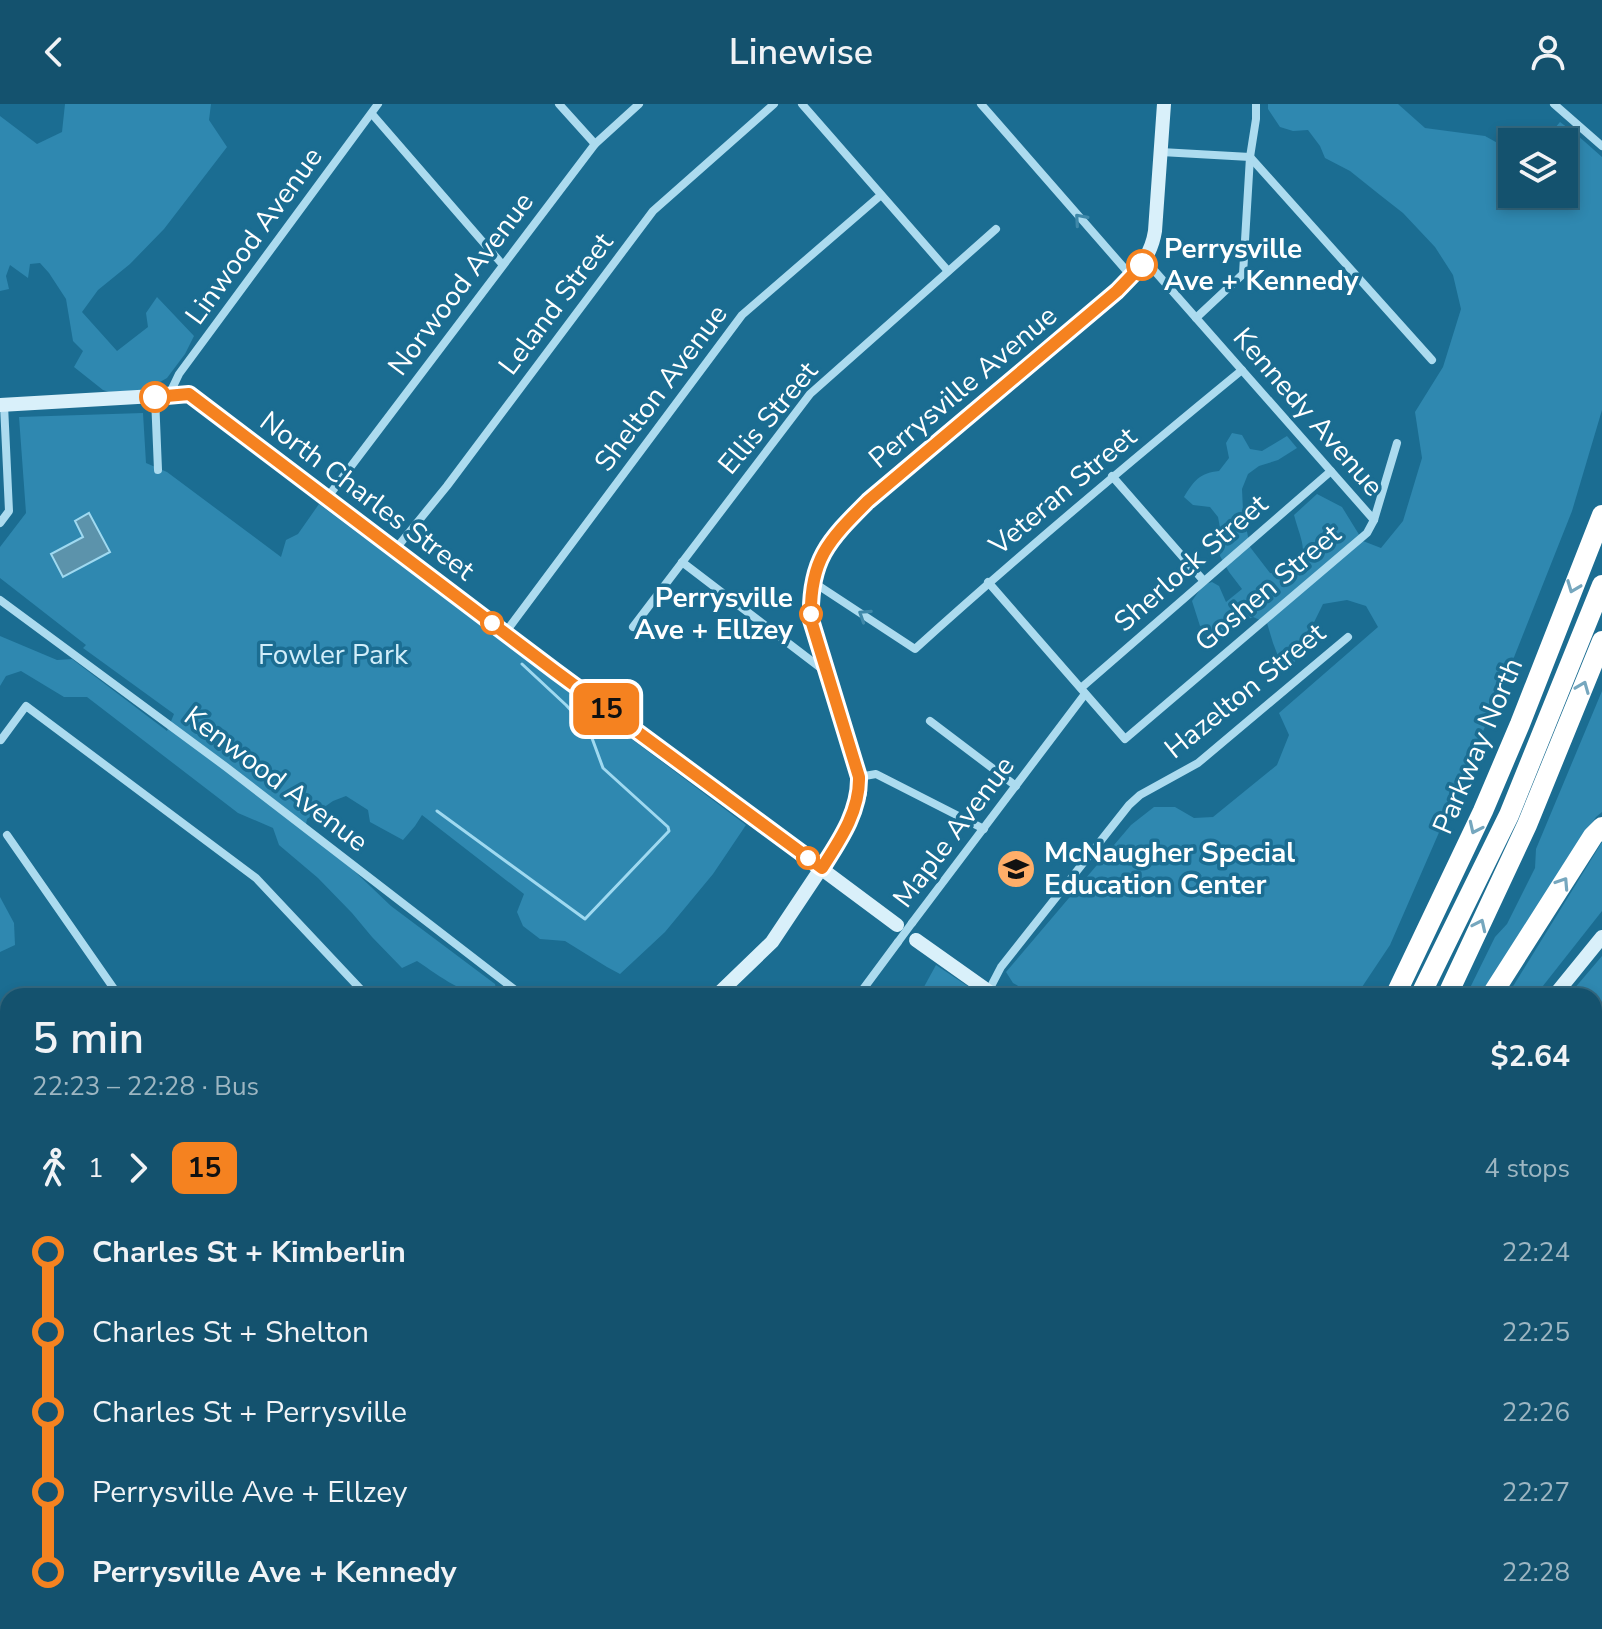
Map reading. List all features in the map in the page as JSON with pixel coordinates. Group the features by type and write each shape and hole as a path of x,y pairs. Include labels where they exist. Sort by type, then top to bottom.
{"highway":[{"name":"Parkway North","path":"1399,988 1483,811 1602,515"},
{"path":"1424,988 1509,815 1602,585"},
{"path":"1451,988 1527,825 1602,641"},
{"path":"1496,988 1593,836 1602,827"}],"main road":[{"name":"Perrysville Avenue","path":"724,988 772,942 822,868 852,817 860,793 859,777 811,620 810,596 818,563 832,538 868,501 1132,277 1145,260 1155,231 1164,104"},
{"name":"North Charles Street","path":"2,405 189,394 394,551 897,925"},
{"path":"1561,988 1602,937"},
{"path":"916,940 983,988"}],"street":[{"name":"Linwood Avenue","path":"162,397 378,104"},
{"path":"559,104 595,144"},
{"name":"Norwood Avenue","path":"327,498 595,144 639,104"},
{"name":"Leland Street","path":"394,551 447,486 653,211 774,104"},
{"path":"802,104 948,271"},
{"path":"981,104 1132,277"},
{"path":"1196,318 1243,274 1256,104"},
{"path":"1554,104 1602,146"},
{"path":"372,114 502,264"},
{"path":"1161,152 1250,157 1432,360"},
{"name":"Shelton Avenue","path":"505,633 742,315 881,195"},
{"name":"Ellis Street","path":"633,627 810,394 996,229"},
{"name":"Kennedy Avenue","path":"1145,260 1374,520"},
{"name":"Veteran Street","path":"813,581 915,649 1112,476 1242,370"},
{"path":"158,470 162,397"},
{"path":"0,523 9,511 2,405"},
{"name":"Goshen Street","path":"1083,691 1125,739 1367,533 1374,520 1397,443"},
{"name":"Sherlock Street","path":"1083,691 1203,580 1331,471"},
{"path":"1112,476 1203,580"},
{"path":"682,562 826,672"},
{"path":"988,582 1083,691"},
{"name":"Kenwood Avenue","path":"0,600 226,767 513,988"},
{"name":"Hazelton Street","path":"993,988 1001,967 1129,805 1140,795 1198,763 1348,637"},
{"name":"Maple Avenue","path":"864,988 1016,786 1083,691"},
{"path":"1,740 26,706 256,878 359,988"},
{"path":"930,721 1016,786"},
{"path":"859,777 876,774 984,829"},
{"path":"7,835 113,988"}],"green space":[{"path":"65,104 211,104 209,120 227,147 164,229 130,264 98,290 82,312 117,351 148,327 146,313 157,297 194,336 167,378 146,390 109,392 74,367 83,351 73,341 66,299 40,263 30,264 28,278 10,265 6,276 9,289 0,291 0,116 37,144 62,132"},
{"path":"1268,104 1398,104 1425,128 1485,136 1498,143 1498,208 1578,208 1578,136 1602,157 1602,410 1572,511 1501,690 1390,945 1361,988 1022,988 1013,983 1006,972 1131,825 1154,807 1175,807 1194,818 1213,817 1277,765 1289,735 1279,713 1378,627 1366,606 1347,600 1323,604 1293,665 1283,669 1267,623 1253,617 1208,638 1200,626 1192,601 1203,585 1212,582 1219,586 1226,602 1242,589 1220,556 1218,517 1210,507 1193,505 1184,497 1198,479 1219,471 1229,458 1226,443 1232,433 1242,435 1250,449 1262,451 1287,436 1297,448 1248,474 1242,489 1250,547 1270,573 1289,575 1296,568 1303,547 1294,515 1317,494 1342,507 1363,541 1381,548 1403,521 1422,458 1415,412 1443,367 1461,309 1453,275 1435,247 1403,213 1350,171 1325,158 1308,130 1293,131 1280,127"},
{"name":"Fowler Park","path":"143,413 146,463 167,472 281,557 286,540 298,534 319,504 746,825 713,874 665,932 620,974 565,941 540,939 523,926 517,912 524,894 422,815 403,840 370,822 368,810 346,796 333,801 307,819 305,830 391,906 495,984 496,988 461,988 417,961 402,968 318,878 279,845 273,828 238,813 87,697 64,697 21,671 6,676 0,686 0,636 57,660 72,659 167,731 174,714 83,648 86,645 0,578 0,547 26,513 19,417"},
{"path":"1602,691 1602,812 1586,832 1487,988 1470,988 1535,868 1536,849"},
{"path":"1602,842 1602,911 1541,988 1512,988"},
{"path":"0,897 14,923 15,945 0,952"},
{"path":"1602,956 1602,988 1575,988"},
{"path":"936,965 970,988 923,988"}],"shaded area":[{"path":"89,513 110,552 63,577 51,554 83,537 75,521"}],"waterway":[{"path":"437,811 585,919 669,831 603,768 589,730 522,664"}],"bus line":[{"name":"15","path":"155,397 189,394 657,748 822,868 852,817 860,793 859,777 811,620 810,596 818,563 839,529 868,501 1117,291 1142,265"}],"place":[{"name":"Perrysville Ave + Kennedy","path":"1142,265"},
{"name":"Perrysville Ave + Ellzey","path":"811,614"},
{"name":"McNaugher Special Education Center","path":"1016,869"}]}
